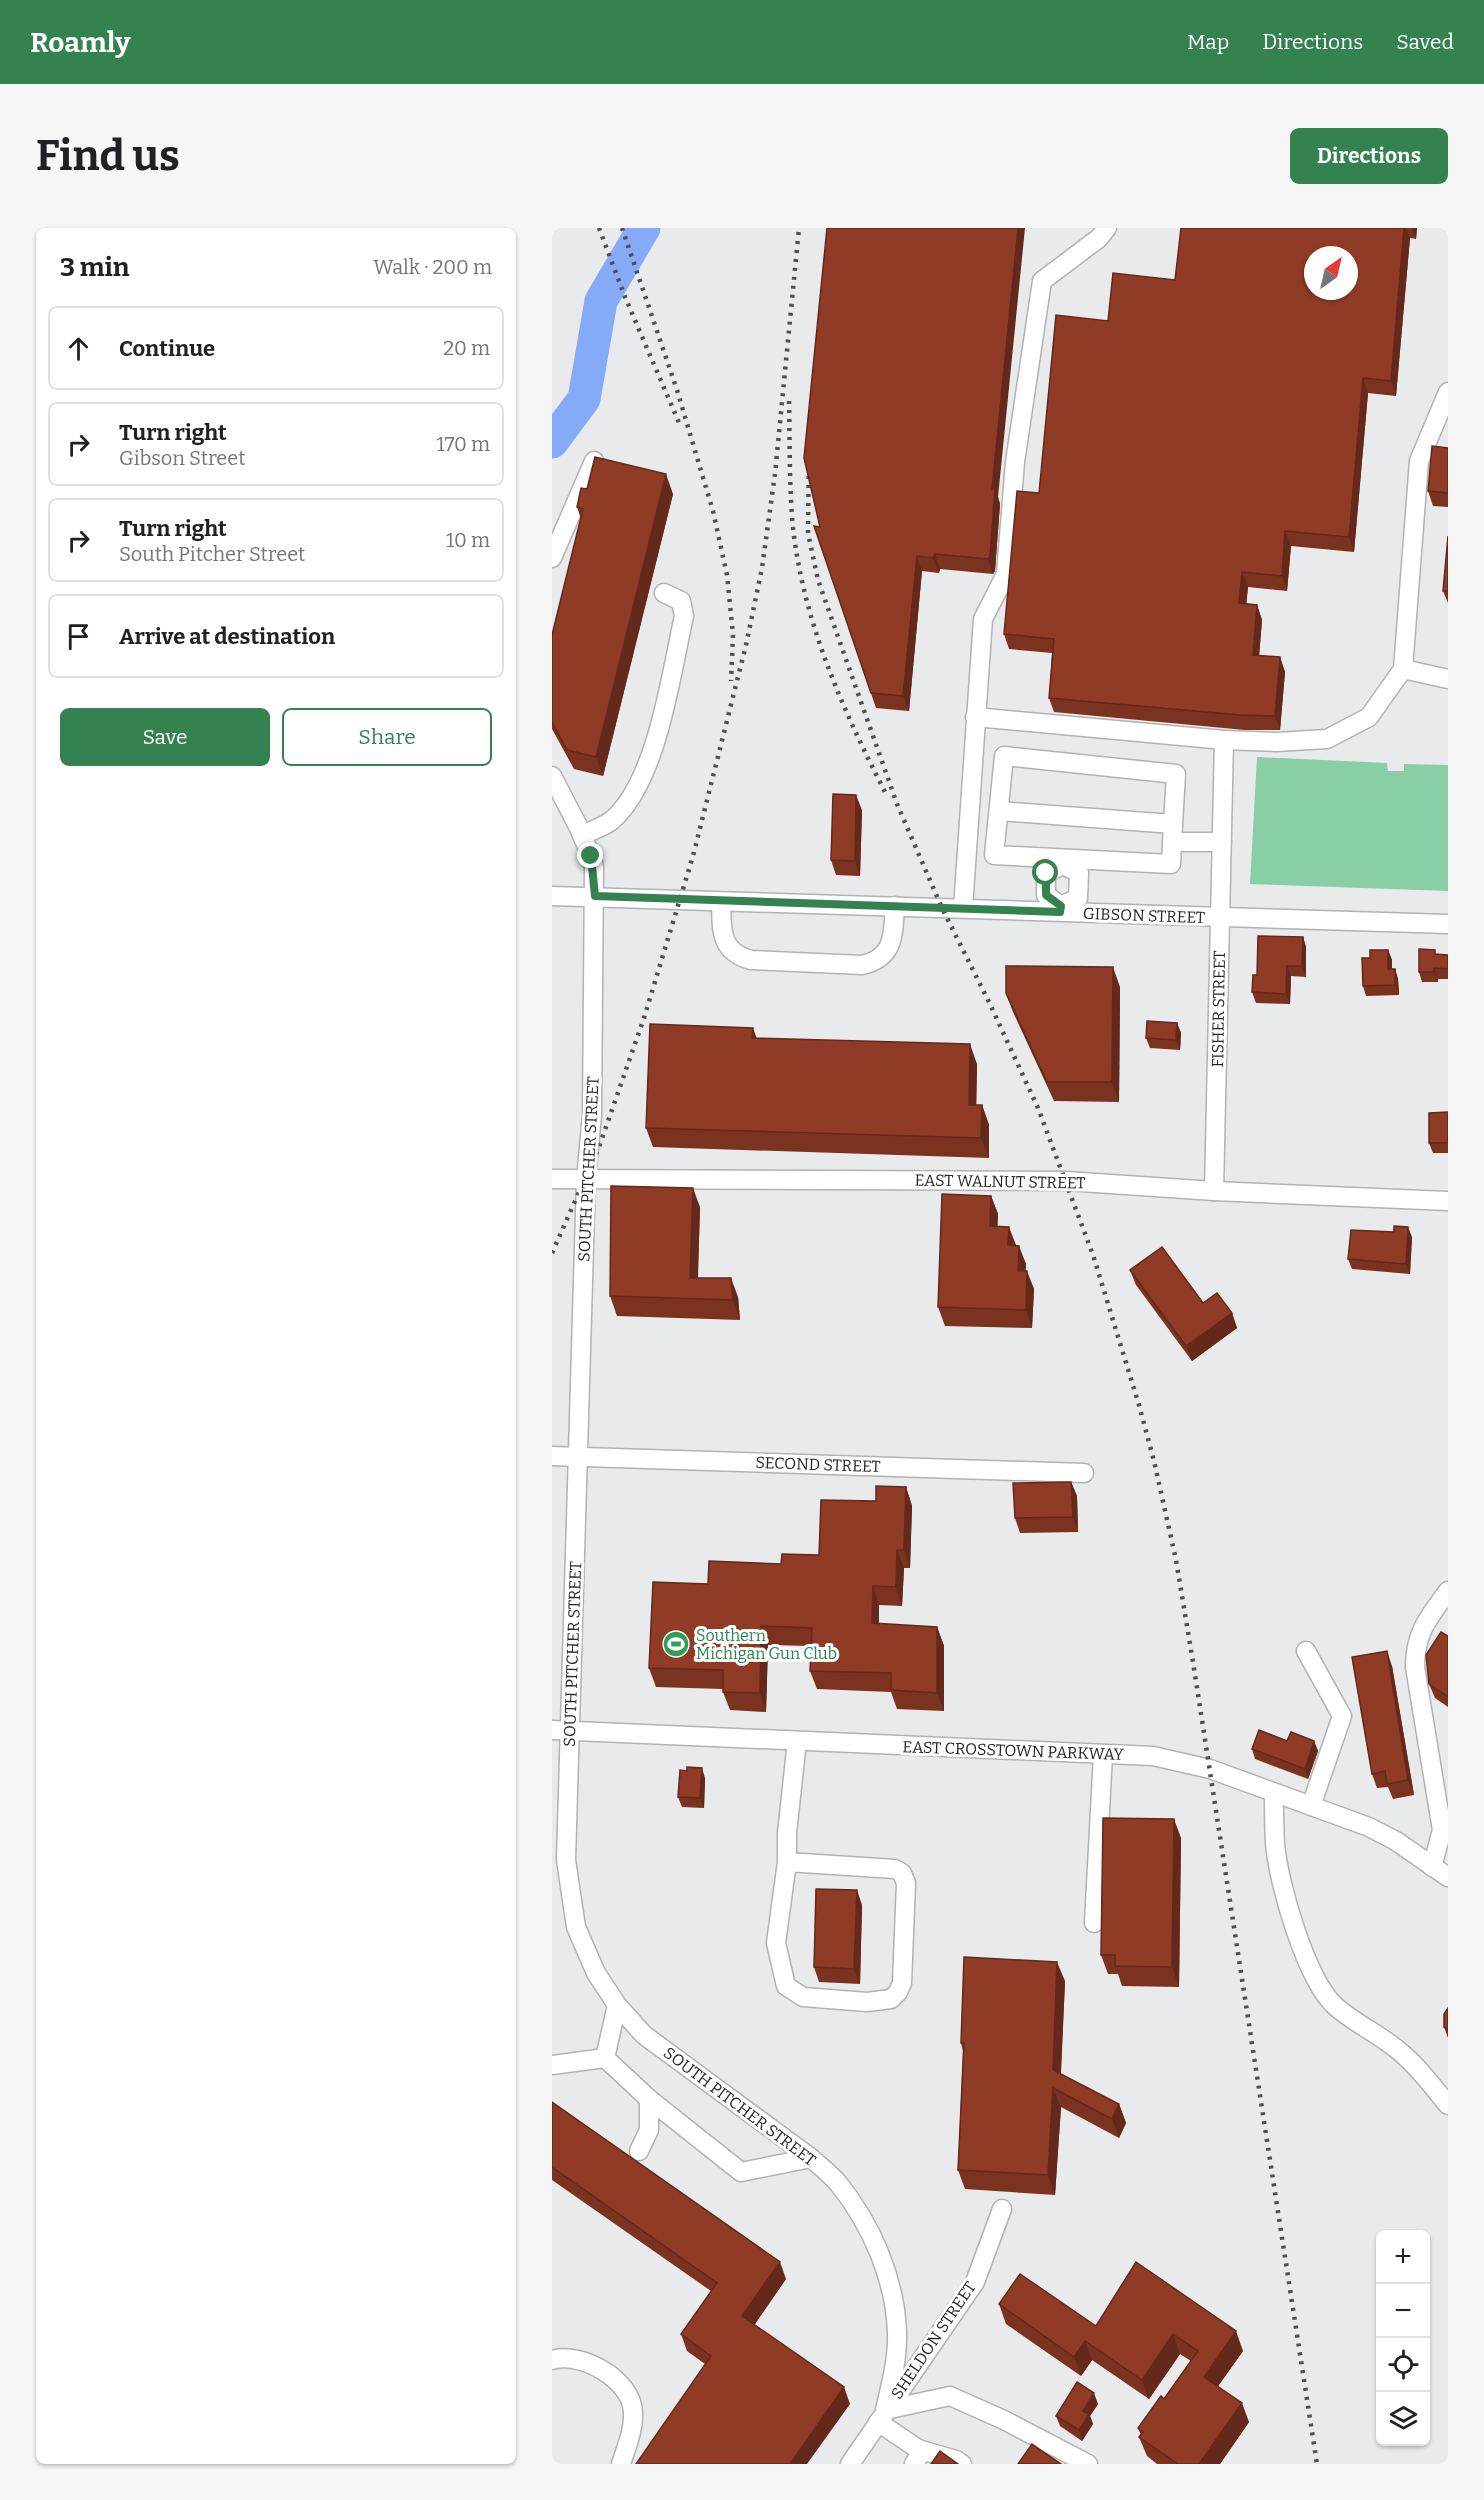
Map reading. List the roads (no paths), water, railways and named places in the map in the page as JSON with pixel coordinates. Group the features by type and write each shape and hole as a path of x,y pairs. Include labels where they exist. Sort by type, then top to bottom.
{"street":[{"path":"963,908 983,619 1006,574 1016,462 1042,281 1099,238 1107,228"},
{"path":"975,717 1224,748 1276,742 1327,740 1370,717 1403,669 1419,461 1448,392"},
{"path":"552,558 594,461"},
{"path":"582,835 610,822 621,810 640,781 656,742 684,616 681,602 664,593"},
{"path":"1403,669 1448,679"},
{"name":"FISHER STREET","path":"1215,1191 1224,748"},
{"path":"1004,756 1176,774 1171,864 1063,862 994,855 999,811 1004,756"},
{"name":"SOUTH PITCHER STREET","path":"552,776 591,856 595,896 592,1115 586,1179 578,1456 561,1730 566,1863 576,1927 596,1973 617,2006 644,2035 811,2158 836,2181 856,2207 878,2248 886,2273 897,2333 894,2367 881,2416"},
{"path":"999,811 1173,833 1222,842"},
{"path":"1063,862 1079,873 1078,898 1061,909 1046,895 1046,873 1063,862"},
{"name":"GIBSON STREET","path":"552,896 1061,909 1220,918 1448,924"},
{"path":"721,902 722,931 727,947 739,957 750,960 862,965 874,963 884,955 893,938 895,906"},
{"name":"EAST WALNUT STREET","path":"552,1179 1066,1181 1215,1191 1448,1201"},
{"name":"SECOND STREET","path":"552,1456 1084,1473"},
{"path":"1432,1867 1442,1830 1415,1666 1415,1649 1422,1627 1448,1591"},
{"path":"1306,1651 1342,1716 1311,1806"},
{"name":"EAST CROSSTOWN PARKWAY","path":"561,1730 1153,1756 1210,1769 1369,1827 1396,1841 1448,1877"},
{"path":"787,1862 880,1867 902,1873 906,1883 902,1983 898,1992 891,1999 867,2002 803,1997 786,1986 776,1943 787,1862 787,1833 797,1742"},
{"path":"1094,1923 1103,1754"},
{"path":"1274,1793 1275,1845 1285,1894 1313,1976 1333,2004 1404,2055 1418,2068 1448,2105"},
{"path":"605,2058 617,2006"},
{"path":"552,2065 605,2058"},
{"path":"605,2058 649,2099 741,2172 811,2158"},
{"path":"639,2151 649,2130 649,2099"},
{"name":"SHELDON STREET","path":"855,2462 881,2416 975,2282 1002,2209"},
{"path":"552,2360 575,2358 591,2364 617,2381 628,2392 634,2412 621,2464"},
{"path":"962,2464 956,2460 916,2457 881,2416 950,2396 1004,2420 1088,2464"}],"waterway":[{"path":"552,442 584,399 601,301 644,228"}],"railway":[{"path":"599,228 625,297 680,425"},
{"path":"622,228 677,390 713,511 727,575 733,635 731,681"},
{"path":"552,1253 599,1147 644,1018 693,856 746,645 762,568 775,474 799,228"},
{"path":"789,401 793,528 806,598 841,698 886,794"},
{"path":"809,458 808,533 818,580 897,804 942,908 1038,1108 1093,1255 1154,1461 1176,1560 1193,1662 1317,2464"}],"place":[{"name":"Southern Michigan Gun Club","path":"676,1644"}]}
